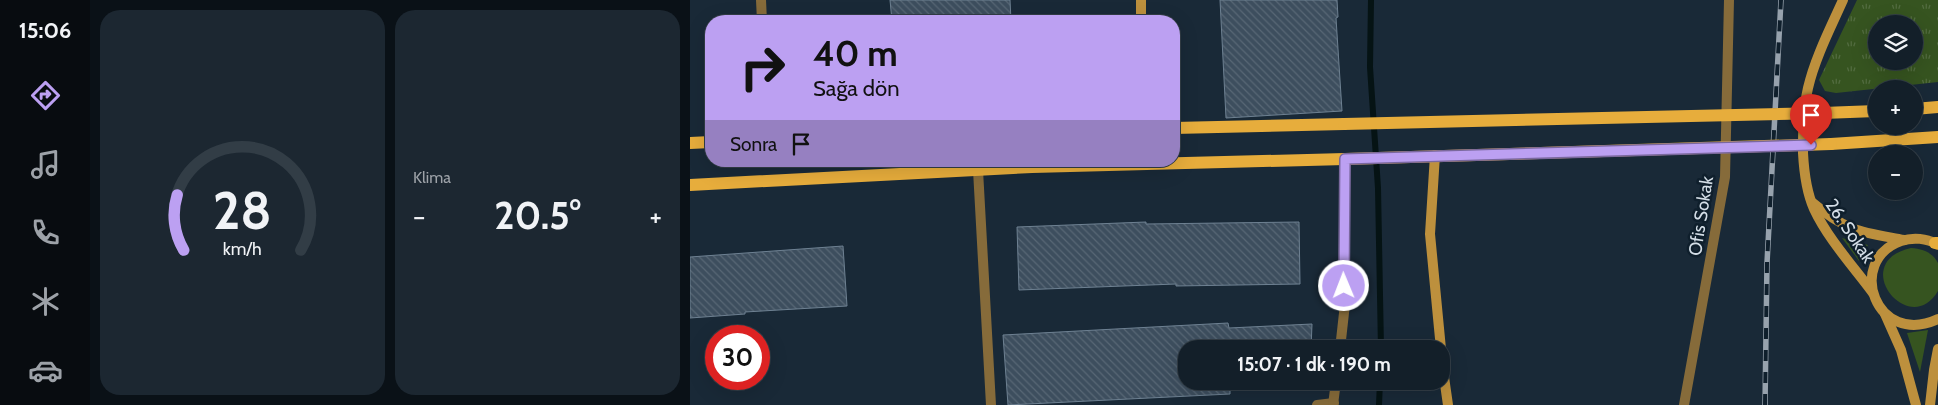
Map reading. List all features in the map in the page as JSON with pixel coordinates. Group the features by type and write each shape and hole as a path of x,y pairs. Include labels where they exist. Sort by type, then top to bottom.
{"main road":[{"path":"1923,108 1938,107"},
{"path":"1180,128 1868,111"},
{"path":"1180,164 1831,144 1938,137"},
{"path":"690,143 705,142"},
{"path":"690,185 978,170 1078,167"}],"street":[{"path":"761,0 762,15"},
{"path":"1141,0 1141,15"},
{"name":"Ofis Sokak","path":"1684,405 1725,177 1729,0"},
{"path":"1810,200 1803,156 1806,98 1814,69 1843,0"},
{"path":"1435,155 1430,234 1440,340"},
{"path":"1341,340 1345,304 1345,159"},
{"path":"978,170 991,405"},
{"name":"26. Sokak","path":"1810,200 1826,214 1846,227 1866,233 1905,240 1917,238 1937,244"},
{"name":"26. Sokak","path":"1810,200 1829,235 1873,293 1877,304 1884,313"},
{"path":"1873,293 1873,270 1878,260 1894,244 1905,240"},
{"path":"1884,313 1894,320 1917,326 1938,319"},
{"path":"1884,313 1901,350 1916,405"},
{"path":"1930,405 1938,349"},
{"path":"1317,405 1334,404 1335,390"},
{"path":"1446,390 1448,405"}],"green space":[{"path":"1857,0 1938,0 1938,82 1923,84 1923,80 1868,80 1868,90 1836,93 1825,91 1819,80"},
{"path":"1842,238 1868,245 1859,261"},
{"path":"1911,248 1927,252 1938,263 1938,291 1926,304 1913,307 1900,303 1890,293 1884,281 1884,268 1893,256"},
{"path":"1928,330 1920,372 1907,333"}],"building":[{"path":"890,0 1010,0 1011,15 891,15"},
{"path":"1220,0 1337,0 1338,17 1336,18 1342,111 1226,118"},
{"path":"1146,222 1146,224 1299,222 1300,284 1176,286 1176,284 1019,290 1017,227"},
{"path":"843,246 847,306 745,312 745,314 690,318 690,257"},
{"path":"1228,323 1229,328 1312,324 1311,340 1178,340 1178,390 1230,390 1230,394 1008,405 1003,335"}],"waterway":[{"path":"1371,0 1370,67 1378,188 1381,340"},
{"path":"1379,405 1380,390"}],"railway":[{"path":"1765,405 1767,263 1781,0"}],"route":[{"path":"1344,286 1345,159 1811,145"}]}
